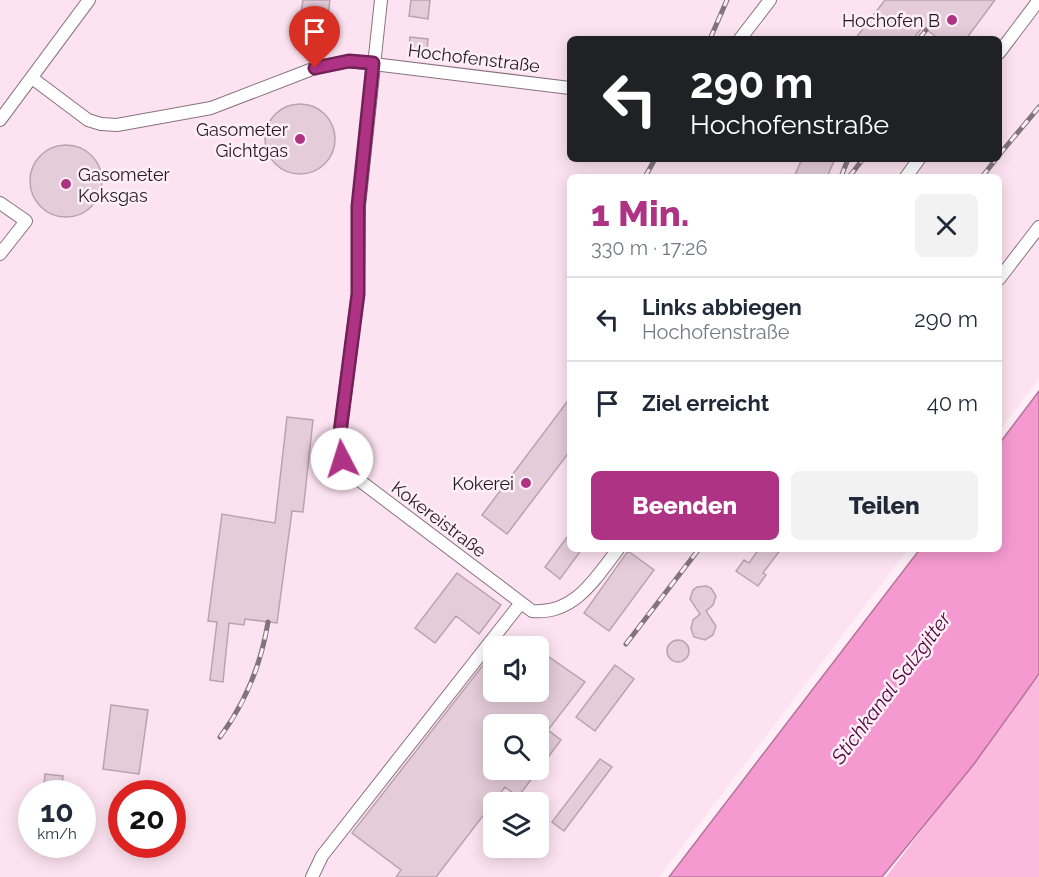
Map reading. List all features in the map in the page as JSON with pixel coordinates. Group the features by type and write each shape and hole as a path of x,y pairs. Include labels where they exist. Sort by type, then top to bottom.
{"lane":[{"path":"0,120 89,0"},
{"path":"373,63 381,0"},
{"path":"742,36 770,0"},
{"path":"1002,49 1039,0"},
{"name":"Hochofenstraße","path":"32,78 88,120 117,125 211,108 315,68 349,61 567,88"},
{"name":"Kokereistraße","path":"373,63 358,206 358,294 339,440 342,459 355,477 531,611 543,612 567,605 582,595 616,552"},
{"path":"0,254 26,221 2,207"},
{"path":"1002,275 1039,226"},
{"path":"312,877 322,856 520,604"}],"shaded area":[{"path":"0,0 1039,0 1039,379 1002,427 1002,174 567,174 567,552 906,552 659,877 0,877"},
{"path":"1039,676 1039,877 886,877"}],"water":[{"name":"Stichkanal Salzgitter","path":"1039,391 1039,674 974,764 882,877 669,877 918,552 1002,552 1002,440"}],"building":[{"path":"303,0 330,0 323,51 304,49 306,39 297,38"},
{"path":"411,0 430,0 428,19 409,16"},
{"path":"885,0 995,0 968,36 935,36 923,27 916,36 857,36"},
{"path":"410,37 428,39 427,50 409,48"},
{"name":"Gasometer Gichtgas","path":"300,104 313,107 325,114 332,126 335,139 332,152 325,164 313,171 300,174 287,171 275,164 268,152 265,139 268,126 275,114 287,107"},
{"name":"Gasometer Koksgas","path":"66,145 86,151 96,161 102,181 96,201 86,211 66,217 46,211 36,201 30,181 36,161 46,151"},
{"path":"801,162 834,162 828,174 795,174"},
{"name":"Kokerei","path":"567,402 567,455 507,534 482,515"},
{"path":"287,417 313,420 303,512 292,511 277,623 245,619 244,625 229,623 223,682 210,680 217,622 208,621 222,514 275,523"},
{"path":"567,537 567,552 580,552 560,579 545,567"},
{"path":"627,552 654,570 609,631 584,613"},
{"path":"757,552 779,552 763,573 766,575 758,586 736,571 744,560 749,563"},
{"path":"457,573 501,605 479,634 456,616 435,643 415,628"},
{"path":"706,586 711,588 716,596 713,605 706,611 716,626 713,635 705,640 694,637 691,629 693,620 700,614 690,599 693,590"},
{"path":"678,640 688,647 689,651 682,661 678,662 668,655 667,651 674,641"},
{"path":"549,657 585,682 549,729 549,714 483,714 483,780 531,780 522,792 512,792 505,787 501,792 483,792 483,816 436,877 396,877 401,870 352,833 483,665 483,702 549,702"},
{"path":"615,665 634,679 595,731 576,717"},
{"path":"111,705 148,710 139,774 103,769"},
{"path":"549,731 561,740 549,756"},
{"path":"600,759 612,767 564,831 552,822"},
{"path":"45,774 63,776 63,780 44,780"}],"railway":[{"path":"711,36 727,0"},
{"path":"921,36 926,30"},
{"path":"1002,151 1039,107"},
{"path":"647,174 653,162"},
{"path":"842,174 847,162"},
{"path":"851,174 861,162"},
{"path":"984,174 994,162"},
{"path":"626,644 697,552"},
{"path":"220,737 245,697 257,668 268,622"}],"place":[{"name":"Hochofen B","path":"952,20"},
{"name":"Gasometer Gichtgas","path":"300,139"},
{"name":"Gasometer Koksgas","path":"66,184"},
{"name":"Kokerei","path":"526,483"}],"route":[{"path":"315,68 349,61 373,63 358,206 358,294 339,440 342,459"}]}
